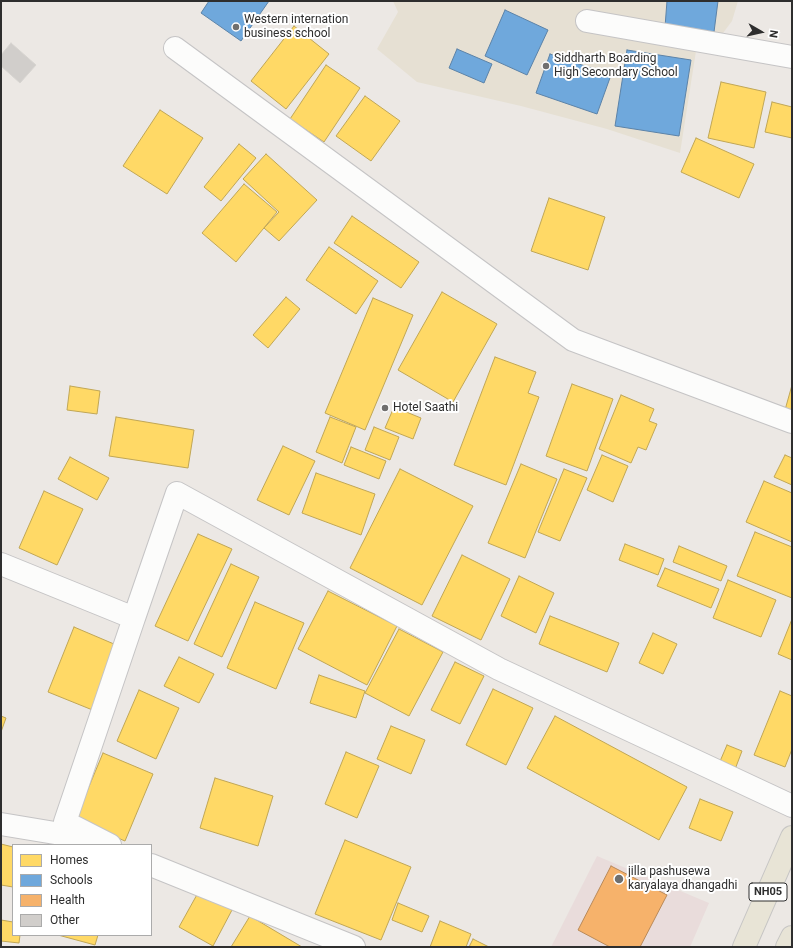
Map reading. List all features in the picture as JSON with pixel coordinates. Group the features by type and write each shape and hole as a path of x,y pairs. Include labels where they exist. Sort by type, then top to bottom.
{"main road":[{"name":"NH05","path":"744,947 792,837"},
{"path":"787,947 792,936"}],"street":[{"path":"587,21 792,57"},
{"path":"175,48 573,340 792,422"},
{"path":"106,843 65,822 177,493 499,669 792,806"},
{"path":"1,564 134,618"},
{"path":"1,824 106,843"},
{"path":"152,866 354,947"}],"shaded area":[{"name":"Siddharth Boarding High Secondary School","path":"393,1 738,1 732,21 717,41 696,51 680,153 607,129 521,106 417,82 377,49 398,12"},
{"name":"jilla pashusewa karyalaya dhangadhi","path":"597,856 709,903 690,947 551,947"}],"building: Homes":[{"path":"294,26 329,54 286,109 251,81"},
{"path":"326,65 360,88 324,142 290,119"},
{"path":"721,82 766,92 754,148 708,138"},
{"path":"365,96 400,121 371,161 336,136"},
{"path":"772,102 792,107 792,138 765,132"},
{"path":"160,110 203,138 167,194 123,166"},
{"path":"696,138 754,164 739,198 681,172"},
{"path":"239,144 256,158 221,201 204,187"},
{"path":"266,154 317,200 279,241 264,228 279,212 243,179"},
{"path":"244,184 277,212 236,262 202,233"},
{"path":"549,198 605,217 588,270 531,251"},
{"path":"352,216 419,262 401,288 334,243"},
{"path":"329,247 378,281 356,314 306,280"},
{"path":"442,292 497,324 453,402 398,370"},
{"path":"286,297 300,309 268,348 253,335"},
{"path":"373,298 413,315 365,430 325,413"},
{"path":"495,357 536,372 528,393 539,397 506,485 454,465"},
{"path":"572,384 613,399 587,471 546,456"},
{"path":"792,385 792,412 785,410"},
{"path":"70,386 100,391 97,414 67,410"},
{"path":"621,395 654,409 649,421 657,424 646,450 638,447 631,463 599,449"},
{"path":"394,407 421,418 413,439 385,428"},
{"path":"116,417 194,430 188,468 109,456"},
{"path":"330,417 356,427 342,463 316,452"},
{"path":"374,427 399,437 390,460 365,450"},
{"path":"283,446 315,461 289,515 257,500"},
{"path":"351,447 386,461 379,479 344,465"},
{"path":"602,455 628,466 613,502 587,490"},
{"path":"785,455 792,458 792,485 774,477"},
{"path":"70,457 109,478 97,500 58,479"},
{"path":"521,464 557,479 525,558 488,543"},
{"path":"400,469 473,506 422,605 350,568"},
{"path":"564,469 587,478 560,541 538,532"},
{"path":"316,473 375,494 361,535 302,513"},
{"path":"764,481 792,493 792,542 746,522"},
{"path":"44,491 83,509 57,565 19,548"},
{"path":"755,532 792,547 792,598 737,576"},
{"path":"198,534 232,549 188,641 155,626"},
{"path":"625,544 664,559 658,575 619,560"},
{"path":"679,546 727,566 721,581 673,562"},
{"path":"462,555 510,579 481,640 432,616"},
{"path":"231,564 259,577 222,657 194,644"},
{"path":"665,568 719,589 711,608 657,586"},
{"path":"519,576 554,593 536,633 501,616"},
{"path":"728,580 776,600 761,637 713,618"},
{"path":"328,591 397,626 367,685 298,649"},
{"path":"255,602 304,623 276,689 227,668"},
{"path":"550,616 619,643 607,672 539,644"},
{"path":"792,619 792,660 778,654"},
{"path":"74,627 121,647 95,711 48,692"},
{"path":"399,629 443,652 409,716 365,693"},
{"path":"653,633 677,644 663,674 639,663"},
{"path":"179,657 214,674 199,703 164,686"},
{"path":"455,662 484,676 460,724 431,710"},
{"path":"319,675 365,691 356,718 310,703"},
{"path":"493,689 533,708 506,765 466,745"},
{"path":"139,690 179,708 156,759 117,741"},
{"path":"780,691 792,696 792,749 785,767 754,755"},
{"path":"1,716 6,718 1,732"},
{"path":"555,716 687,787 659,840 527,768"},
{"path":"391,726 425,740 411,774 377,759"},
{"path":"727,745 742,751 734,772 718,766"},
{"path":"346,752 379,766 357,818 325,804"},
{"path":"103,753 153,774 125,841 75,820"},
{"path":"215,778 273,796 258,846 200,828"},
{"path":"700,799 733,812 721,841 689,828"},
{"path":"345,840 411,867 381,940 315,914"},
{"path":"1,844 12,847 12,887 1,885"},
{"path":"199,891 232,910 213,946 179,927"},
{"path":"398,903 429,916 422,932 392,920"},
{"path":"250,916 302,947 231,947"},
{"path":"1,920 12,922 12,936 20,936 19,943 1,941"},
{"path":"440,921 471,934 466,947 430,947"},
{"path":"62,936 98,936 95,945"},
{"path":"473,939 489,947 469,947"}],"building: Schools":[{"name":"Western internation business school","path":"209,1 269,1 241,41 201,13"},
{"path":"667,1 718,1 714,32 665,27"},
{"path":"505,10 548,30 527,75 485,56"},
{"path":"457,49 492,64 484,83 449,68"},
{"path":"627,50 691,60 679,136 615,126"},
{"path":"550,54 611,75 597,114 536,93"}],"building: Health":[{"path":"611,866 667,895 640,947 610,947 578,930"}],"building: Other":[{"path":"11,43 36,65 20,83 1,66 1,55"}],"place":[{"name":"Western internation business school","path":"236,27"},
{"name":"Siddharth Boarding High Secondary School","path":"546,66"},
{"name":"Hotel Saathi","path":"385,408"},
{"name":"jilla pashusewa karyalaya dhangadhi","path":"619,879"}]}
